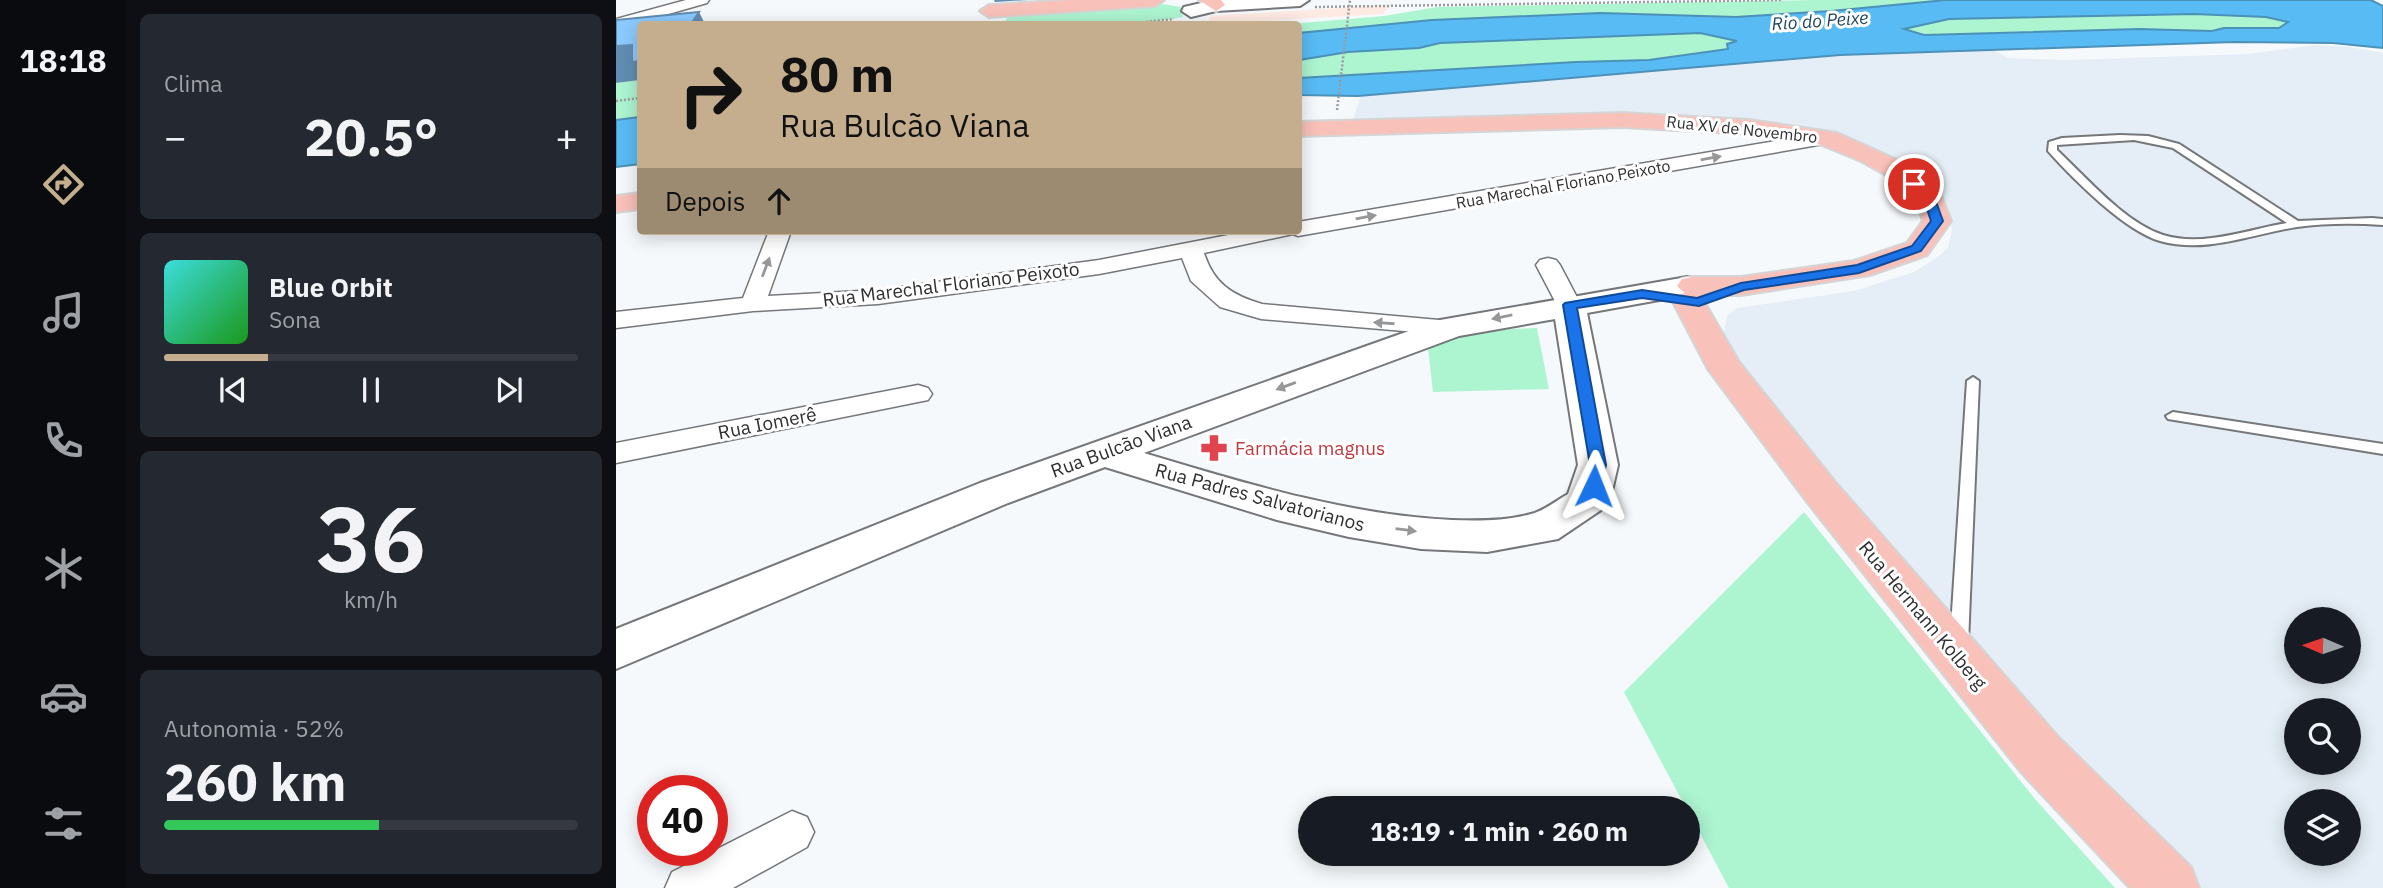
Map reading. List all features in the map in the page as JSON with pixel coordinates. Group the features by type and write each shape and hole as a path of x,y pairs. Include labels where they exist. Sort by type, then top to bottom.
{"main road":[{"path":"989,12 1155,0"},
{"name":"Rua XV de Novembro","path":"1302,129 1622,120 1708,122 1828,138 1870,156 1905,176 1930,199 1937,221 1917,249 1859,269 1741,286"},
{"path":"616,204 637,201"},
{"name":"Rua Bulcão Viana","path":"1695,300 1741,286"},
{"name":"Rua Hermann Kolberg","path":"1695,300 1711,346 1726,369 1822,493 2040,755 2170,888"}],"street":[{"path":"616,24 702,0"},
{"path":"1186,13 1212,2 1307,4"},
{"name":"Rua Marechal Floriano Peixoto","path":"1302,228 1828,138"},
{"path":"753,304 779,235"},
{"name":"Rua Marechal Floriano Peixoto","path":"616,320 753,304 878,297 1098,267 1263,235"},
{"path":"1191,249 1199,276 1228,302 1261,311 1452,327"},
{"path":"1548,265 1569,305"},
{"name":"Rua Bulcão Viana","path":"616,650 994,493 1452,327 1642,294 1695,300"},
{"name":"Rua Padres Salvatorianos","path":"1103,453 1230,493 1361,525 1474,538 1526,533 1563,520 1584,503 1594,486 1598,465 1569,305"},
{"name":"Rua Iomerê","path":"616,453 918,394"},
{"path":"688,888 792,832"}],"lane":[{"path":"2296,224 2176,146 2163,141 2145,138 2062,141 2052,144 2053,151 2138,226 2159,237 2180,242 2212,242 2296,224 2383,222"},
{"path":"1958,658 1973,381"},
{"path":"2173,416 2383,449"}],"path":[{"path":"1337,108 1350,0"},
{"path":"1307,4 1783,0"},
{"path":"1142,21 1186,13"},
{"path":"616,101 637,98"}],"shaded area":[{"path":"1390,5 1383,14 1260,21 1209,21 1210,16"},
{"path":"1981,45 2009,58 2066,60 2249,54 2314,45 2350,47 2383,53 2383,888 2200,888 2005,695 1722,341 1727,316 1737,308 1854,291 1914,272 1935,259 1948,248 1952,230 1945,204 1938,193 1898,164 1770,126 1652,114 1353,119 1362,92 1452,82"}],"green space":[{"path":"1946,0 1736,17 1600,13 1432,20 1302,33 1302,23 1384,16 1437,7"},
{"path":"1162,4 1181,7 1183,17 1158,21 1005,21 1008,17 1028,11"},
{"path":"2194,14 2266,17 2289,22 2279,28 2224,28 2212,31 2139,29 1924,35 1903,29 1949,19"},
{"path":"1700,33 1739,41 1729,48 1649,60 1302,78 1302,60 1348,52 1419,48 1440,43"},
{"path":"637,80 637,117 616,120 616,83"},
{"path":"1537,328 1549,389 1433,392 1428,348 1479,330"},
{"path":"1804,512 2035,799 2115,888 1729,888 1700,834 1700,796 1680,796 1624,692"}],"water":[{"name":"Rio do Peixe","path":"1946,0 2371,0 2383,6 2383,48 2333,43 2234,42 1840,55 1358,96 1302,95 1302,78 1649,60 1728,49 1727,44 1737,41 1700,33 1440,43 1419,48 1348,52 1302,60 1302,33 1432,20 1600,13 1736,17","holes":["2194,14 2266,17 2288,22 2279,28 2224,28 2212,31 2139,29 1924,35 1904,29 1949,19"]},
{"path":"637,117 637,164 616,167 616,120"}],"building":[{"path":"699,12 693,21 637,21 637,61 616,64 632,60 632,45 616,46 616,20"}],"place":[{"name":"Farmácia magnus","path":"1214,448"}],"route":[{"path":"1594,486 1598,465 1569,305 1642,294 1703,302 1741,286 1859,269 1892,258 1917,249 1937,221 1930,199 1914,184"}]}
